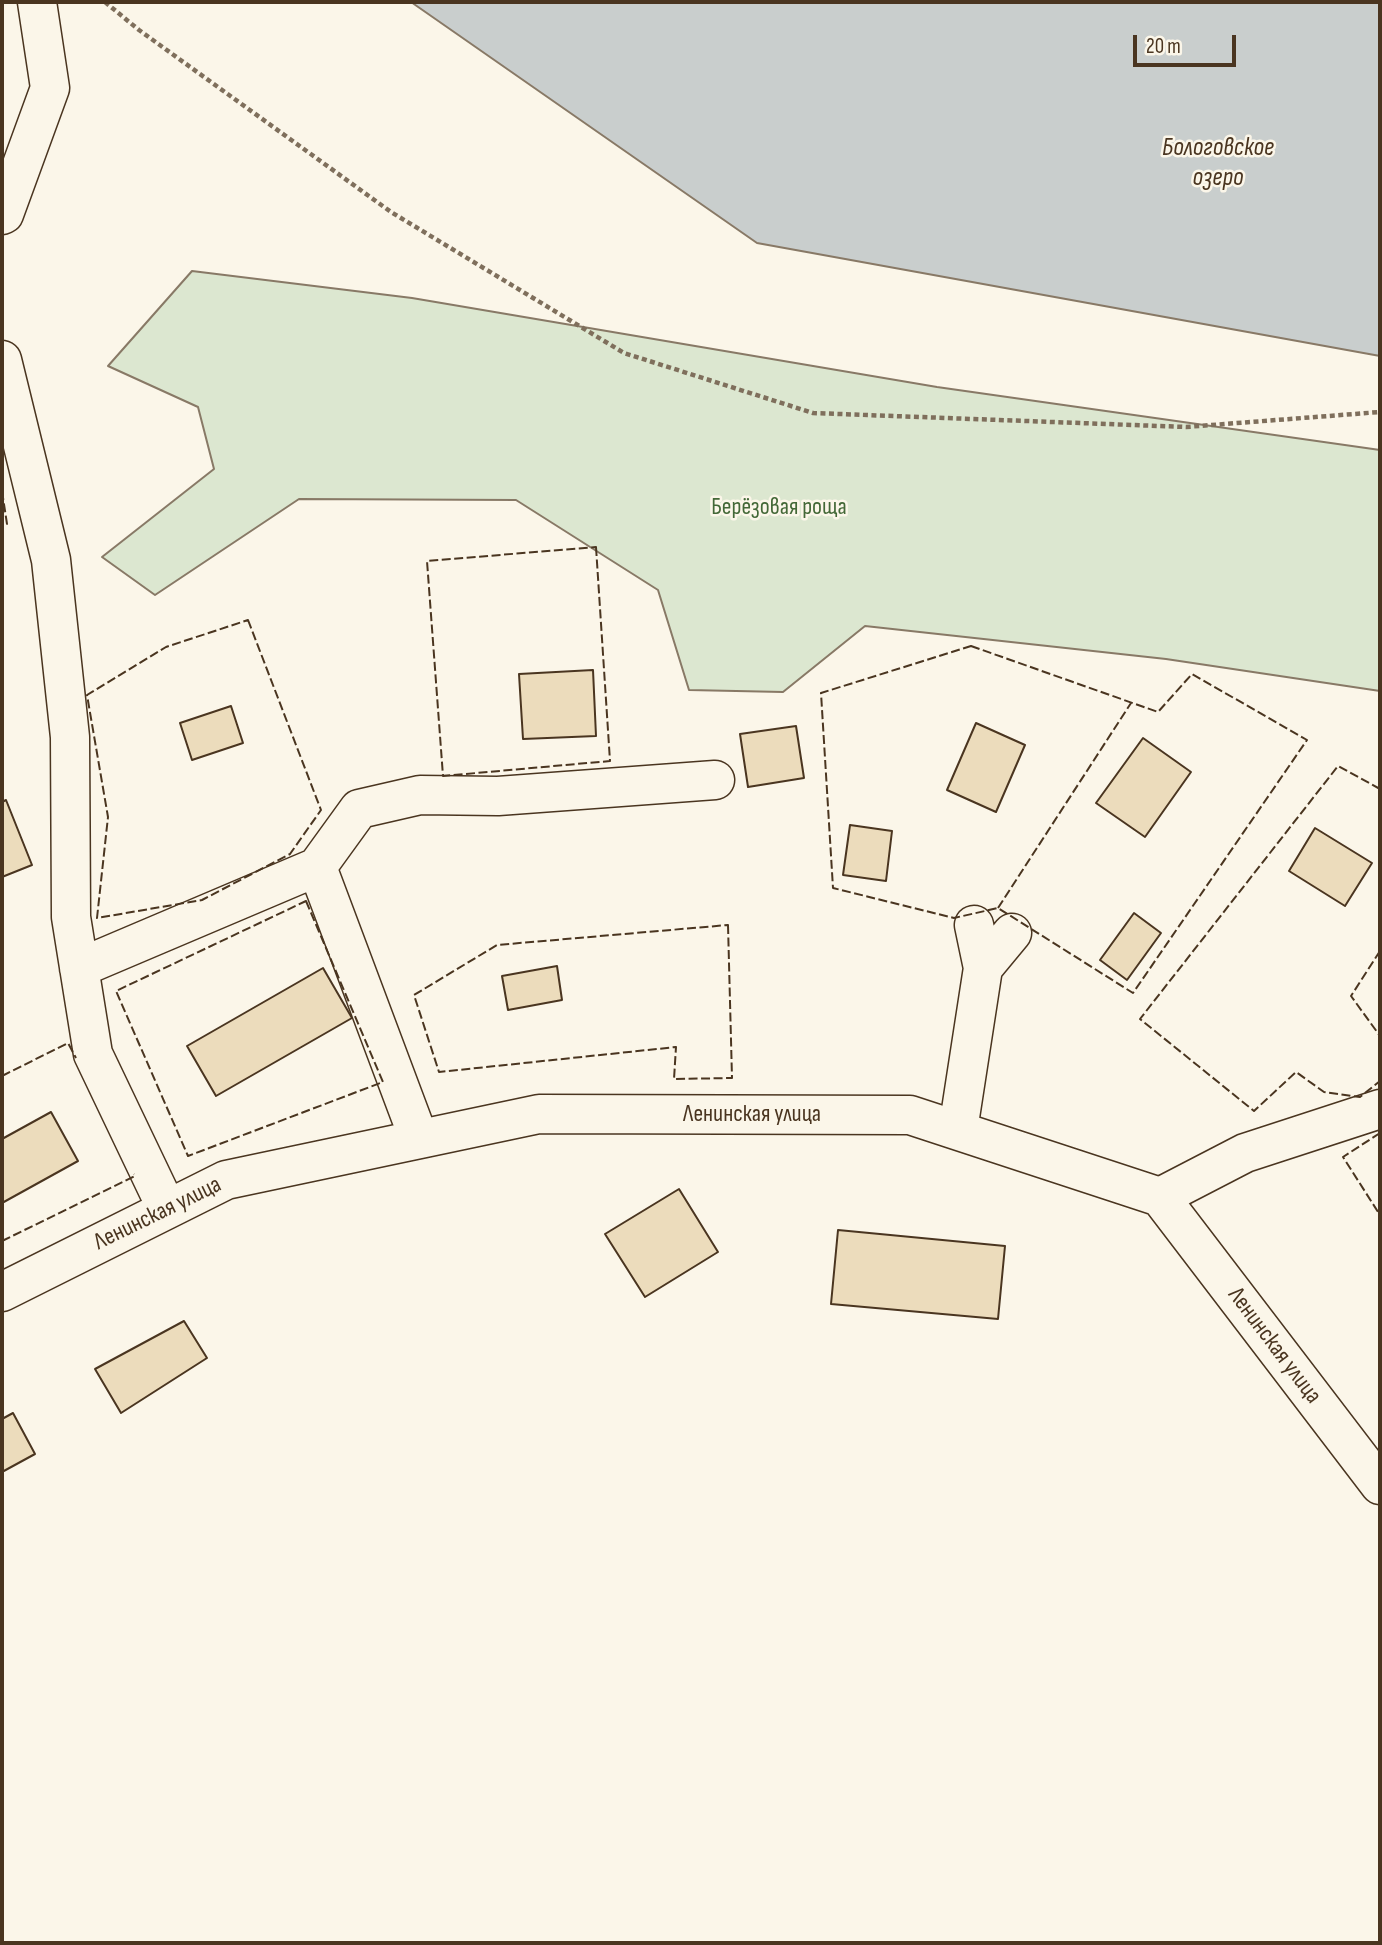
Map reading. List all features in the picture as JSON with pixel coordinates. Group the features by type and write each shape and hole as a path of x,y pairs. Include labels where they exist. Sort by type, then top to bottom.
{"street":[{"path":"2,215 50,88 37,2"},
{"path":"2,360 51,560 70,737 71,917 93,1054 167,1209"},
{"path":"79,968 317,867 359,809 420,795 499,796 715,780"},
{"path":"317,867 419,1139"},
{"path":"958,1130 983,968 974,925"},
{"path":"983,968 1012,933"},
{"path":"1160,1197 1245,1153 1380,1109"},
{"name":"Ленинская улица","path":"2,1292 226,1180 539,1114 910,1115 1160,1197 1380,1485"}],"path":[{"path":"105,2 139,30 391,212 624,353 813,413 1186,427 1380,412"}],"green space":[{"name":"Берёзовая роща","path":"192,271 412,298 937,387 1380,450 1380,691 1166,659 865,626 783,692 689,690 658,590 516,500 299,499 155,595 102,557 214,469 198,407 108,366"}],"water":[{"name":"Бологовское озеро","path":"411,2 1380,2 1380,356 757,243"}],"building":[{"path":"593,670 596,736 523,739 519,674"},
{"path":"231,706 243,743 192,760 180,723"},
{"path":"976,723 1025,745 996,812 947,790"},
{"path":"796,726 804,778 748,787 740,734"},
{"path":"1143,738 1191,772 1145,837 1096,803"},
{"path":"6,800 32,865 2,877 2,802"},
{"path":"850,825 892,831 886,881 843,875"},
{"path":"1315,828 1372,863 1345,906 1289,871"},
{"path":"1134,913 1161,933 1127,980 1100,960"},
{"path":"557,966 562,1000 508,1010 502,976"},
{"path":"323,968 352,1018 216,1096 187,1046"},
{"path":"51,1112 78,1161 2,1203 2,1139"},
{"path":"679,1189 718,1252 645,1297 605,1234"},
{"path":"838,1230 1005,1246 998,1319 831,1304"},
{"path":"184,1321 207,1358 121,1413 95,1369"},
{"path":"13,1413 35,1454 2,1472 2,1419"}],"fence":[{"path":"2,491 7,524 2,525"},
{"path":"596,547 610,761 443,776 427,561 596,547"},
{"path":"248,620 321,810 290,854 202,900 97,918 108,817 87,695 166,647 248,620"},
{"path":"971,646 1158,712 1192,674 1307,740 1133,993 998,908 954,918 833,888 821,693 971,646"},
{"path":"998,908 1131,703"},
{"path":"1380,789 1338,766 1140,1019 1254,1111 1296,1072 1324,1092 1360,1097 1380,1081"},
{"path":"306,901 383,1082 188,1156 116,991 306,901"},
{"path":"728,925 732,1078 674,1079 676,1047 439,1072 414,995 497,945 728,925"},
{"path":"1380,951 1351,996 1380,1036"},
{"path":"2,1076 68,1043 76,1058"},
{"path":"1380,1133 1343,1157 1380,1215"},
{"path":"2,1241 135,1176 134,1174"}]}
